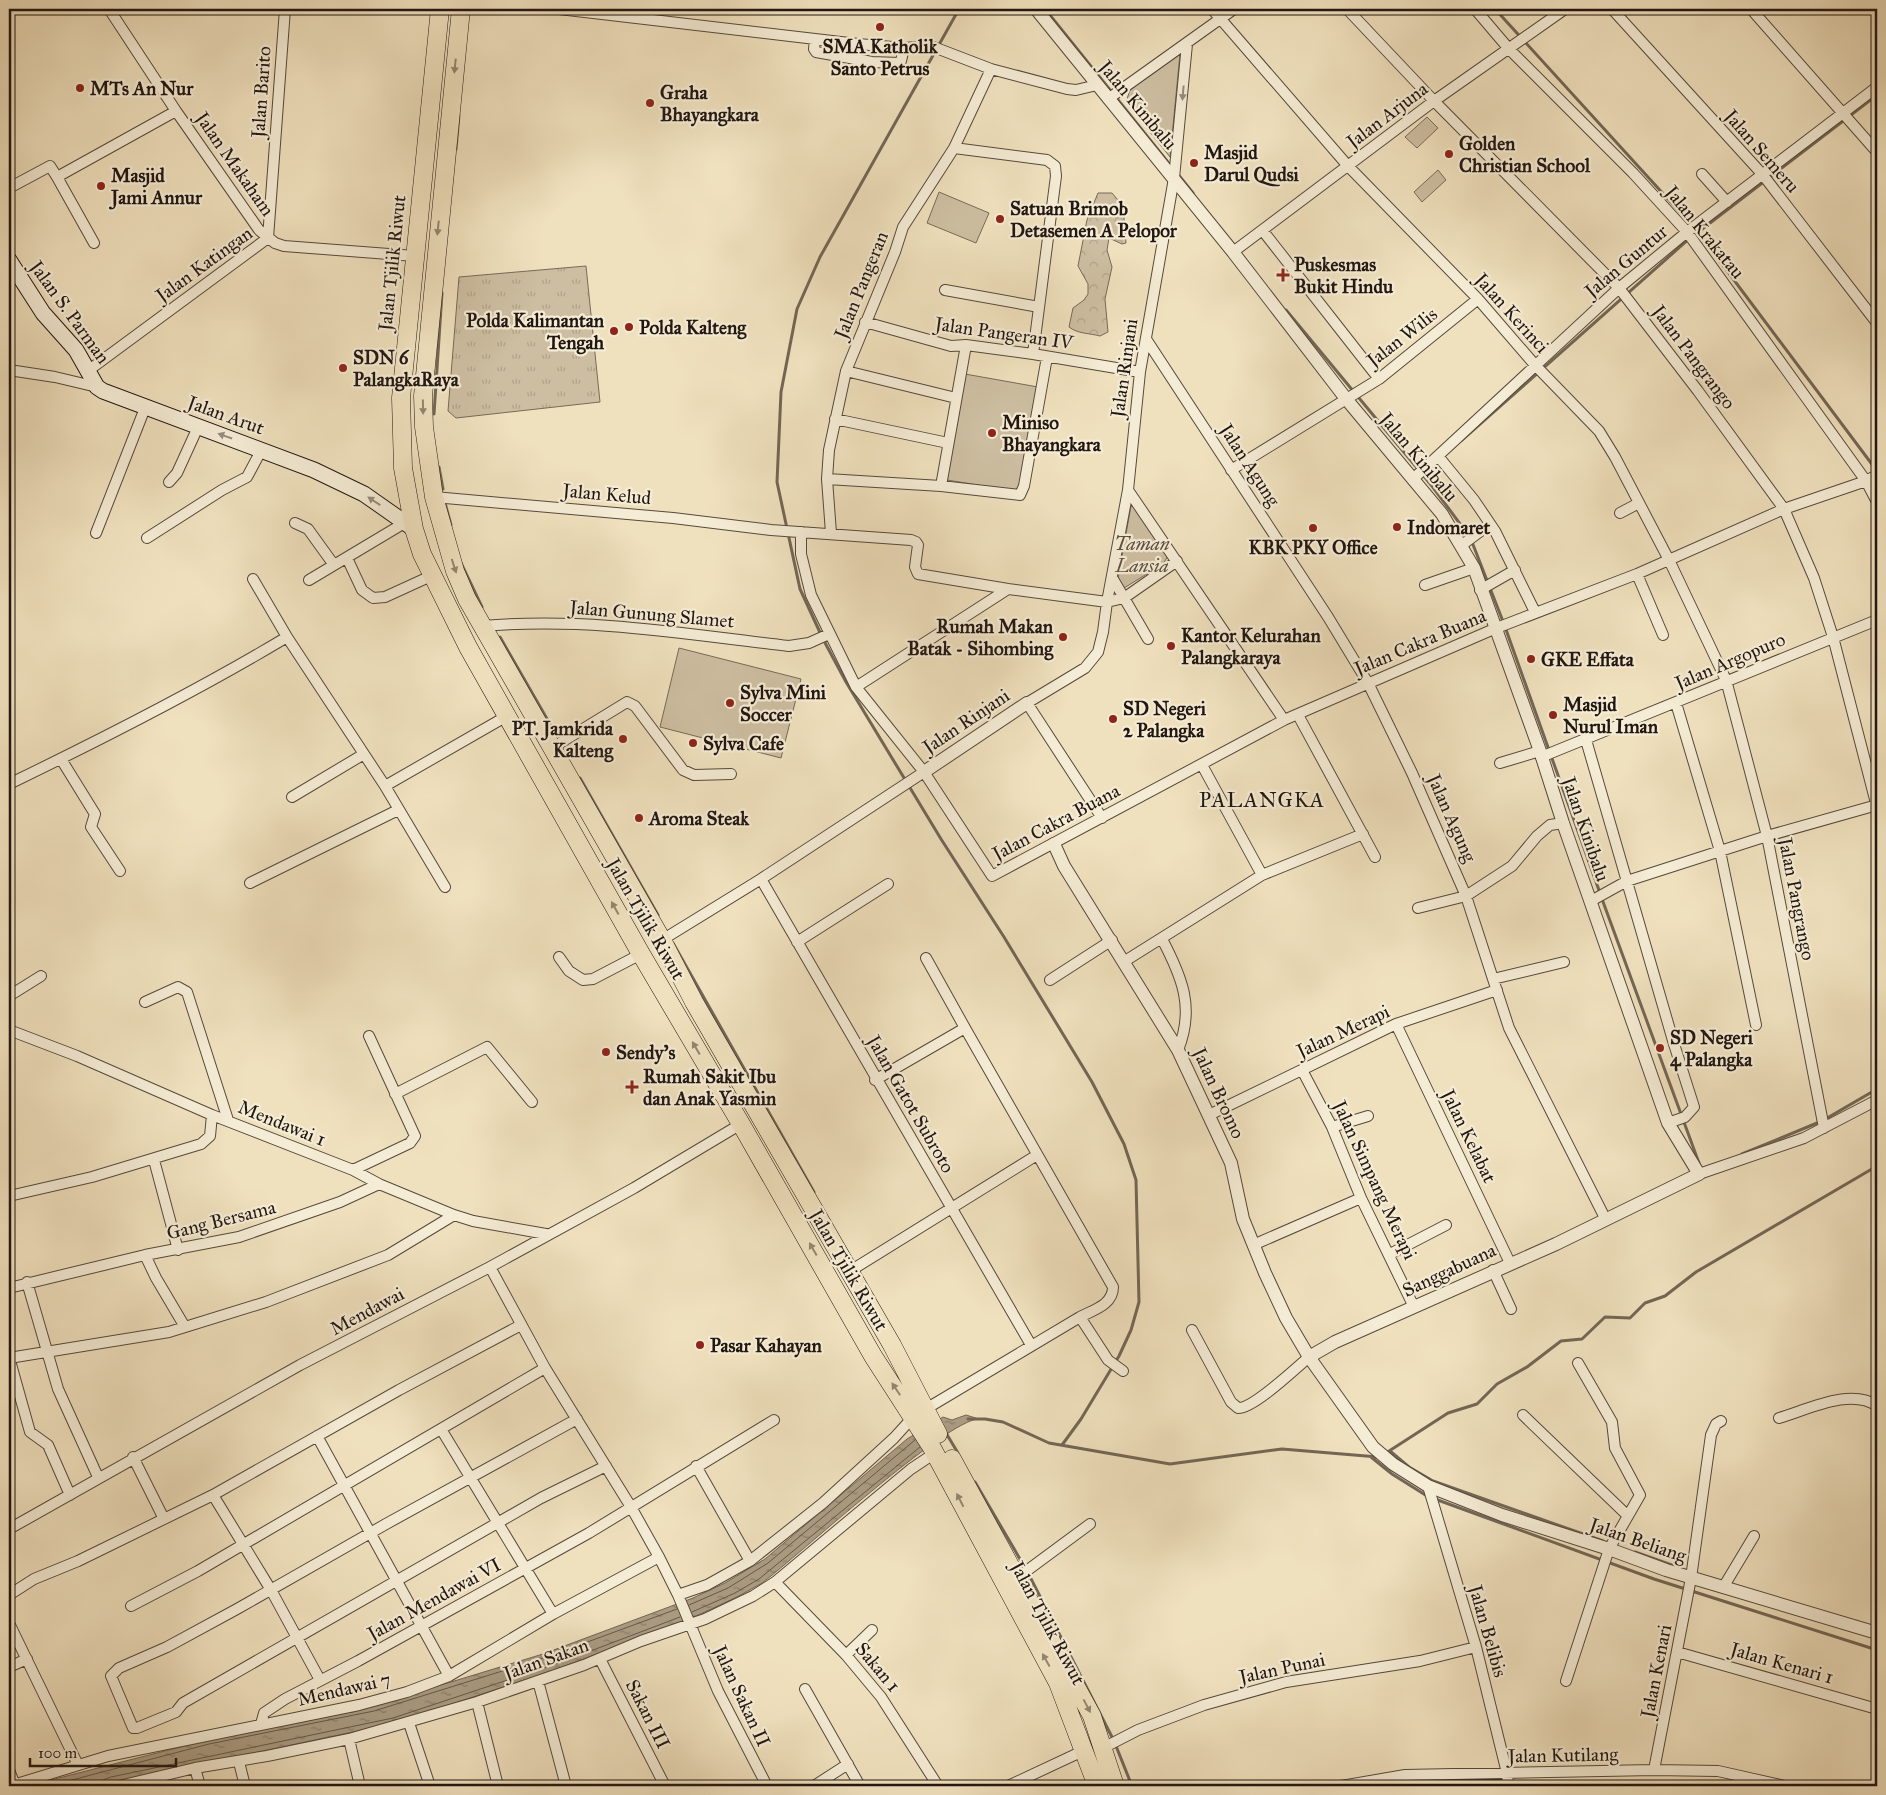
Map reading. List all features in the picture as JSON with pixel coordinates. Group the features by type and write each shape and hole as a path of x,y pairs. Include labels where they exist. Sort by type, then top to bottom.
{"highway":[{"path":"440,12 460,13"},
{"name":"Jalan Tjilik Riwut","path":"440,12 401,398 403,468 410,526 431,576 640,954 741,1124 873,1356 929,1431"},
{"name":"Jalan Tjilik Riwut","path":"460,13 424,366 424,427 428,464 442,528 456,571 468,599 662,940 694,1002 892,1345 929,1431 988,1540 1058,1683 1085,1750 1097,1786"},
{"path":"403,468 428,464"},
{"path":"410,526 431,530 442,528"},
{"path":"560,812 582,800"},
{"name":"Jalan Tjilik Riwut","path":"988,1540 1017,1578 1092,1716 1115,1786"}],"main road":[{"name":"Jalan S. Parman","path":"9,260 28,291 76,350 97,387"},
{"name":"Jalan Arut","path":"97,387 110,395 262,449 314,470 364,494 410,526"}],"street":[{"name":"Jalan Makaham","path":"109,9 176,111 259,230 268,238"},
{"name":"Jalan Barito","path":"268,238 285,9"},
{"path":"559,9 904,48 931,46 946,50 990,69 1067,89 1076,90 1097,85"},
{"name":"Jalan Kinibalu","path":"1036,9 1234,252 1347,400 1442,514 1462,545 1474,568 1494,629 1541,754 1563,823 1668,1123 1699,1174"},
{"name":"Jalan Kerinci","path":"1212,9 1348,166 1478,299 1535,365 1599,431 1669,560 1726,680"},
{"path":"1108,99 1234,9"},
{"name":"Jalan Pangrango","path":"1347,9 1434,101 1619,288 1698,391 1784,510 1814,578 1833,637 1877,806"},
{"name":"Jalan Krakatau","path":"1475,9 1509,49 1633,173 1687,232 1866,481 1877,502"},
{"name":"Jalan Arjuna","path":"1234,252 1434,101 1564,9"},
{"name":"Jalan Semeru","path":"1612,9 1763,175 1877,323"},
{"path":"1751,9 1877,152"},
{"path":"816,39 814,49 816,52 872,62 899,63 904,48"},
{"name":"Jalan Rinjani","path":"918,775 1027,703 1085,668 1094,659 1103,632 1128,490 1140,372 1174,178 1187,44"},
{"name":"Jalan Pangeran","path":"831,533 827,478 835,418 846,371 895,252 903,226 954,148 990,69"},
{"name":"Jalan Guntur","path":"1413,479 1619,288 1687,232 1877,87"},
{"path":"57,177 176,111"},
{"path":"954,148 1048,160 1055,166 1056,176 1033,354"},
{"path":"9,188 50,166 94,244"},
{"path":"1702,174 1727,202"},
{"path":"1263,231 1379,378"},
{"name":"Jalan Katingan","path":"89,370 268,238 284,246 415,256"},
{"path":"945,290 1039,307"},
{"name":"Jalan Wilis","path":"1347,400 1379,378 1478,299"},
{"name":"Jalan Pangeran IV","path":"865,322 951,346 966,345 1033,354 1140,372"},
{"name":"Jalan Agung","path":"1146,339 1328,616 1368,683 1412,773 1466,896 1509,1028 1606,1220"},
{"path":"941,486 966,345"},
{"path":"827,478 941,486 1015,496 1023,491 1046,357"},
{"name":"Jalan Arut","path":"10,369 97,387"},
{"path":"846,371 956,398"},
{"path":"1231,470 1347,400"},
{"path":"96,532 145,408"},
{"path":"835,418 948,443"},
{"path":"168,482 177,473 198,427"},
{"path":"147,538 222,490 248,476 262,449"},
{"path":"1438,456 1474,500 1490,524 1535,612"},
{"name":"Jalan Cakra Buana","path":"918,775 992,876 1284,720 1535,612 1637,574 1784,510 1866,481 1877,475"},
{"path":"1128,490 1284,720"},
{"name":"Jalan Kelud","path":"434,497 673,518 796,532"},
{"path":"1620,513 1639,503"},
{"path":"295,523 308,529 334,565"},
{"path":"9,524 9,536"},
{"path":"1462,545 1490,524"},
{"path":"310,580 334,565 410,526"},
{"path":"662,940 761,880 918,775 856,687 823,636 804,573 796,532 911,540 918,545 915,567 918,574 1008,589 1107,602 1124,598 1177,561"},
{"path":"347,558 362,590 373,598 384,596 431,576"},
{"path":"1425,585 1474,568"},
{"path":"1480,590 1515,570"},
{"path":"1637,574 1663,635"},
{"path":"253,579 287,637 385,786 445,887"},
{"path":"1113,579 1148,639"},
{"path":"856,687 1008,589"},
{"name":"Jalan Argopuro","path":"1500,762 1541,754 1586,740 1726,680 1877,620"},
{"name":"Jalan Gunung Slamet","path":"484,626 551,623 625,625 789,646 823,636"},
{"path":"9,784 202,686 287,637"},
{"name":"Jalan Pangrango","path":"1726,680 1767,836 1824,1128"},
{"path":"552,748 627,702 631,703 638,710 683,770 694,775 731,774"},
{"path":"1027,703 1102,818"},
{"path":"1676,703 1720,851 1756,1025"},
{"path":"1298,715 1375,857"},
{"path":"385,786 507,716"},
{"path":"1586,740 1694,1106 1685,1117 1668,1123"},
{"path":"292,797 364,754"},
{"path":"61,759 95,814 91,827 120,871"},
{"path":"1202,765 1262,876"},
{"path":"1591,901 1627,881 1767,836 1877,806"},
{"path":"250,883 398,810"},
{"path":"1418,908 1466,896 1512,866 1541,832 1550,825 1563,823"},
{"path":"1124,962 1262,876 1363,834"},
{"name":"Jalan Bromo","path":"1054,844 1064,866 1112,940 1178,1050 1231,1163 1243,1218 1283,1310 1319,1372 1373,1447 1393,1464"},
{"name":"Jalan Gatot Subroto","path":"761,880 1031,1345"},
{"path":"797,942 888,884"},
{"path":"1162,939 1177,967 1183,986 1185,1031 1178,1050"},
{"path":"1050,980 1112,940"},
{"path":"559,957 569,971 583,980 593,979 640,954"},
{"path":"680,1598 750,1561 837,1490 894,1438 929,1431 1031,1345 1106,1303 1112,1296 1113,1288 926,958"},
{"path":"1493,979 1564,962"},
{"path":"9,996 41,976"},
{"path":"145,1002 178,987 188,992 228,1120"},
{"name":"Jalan Merapi","path":"1209,1115 1396,1024 1497,990"},
{"name":"Jalan Kelabat","path":"1396,1024 1510,1262"},
{"path":"876,1080 965,1028"},
{"name":"Mendawai 1","path":"9,1030 77,1056 212,1115 354,1170 379,1184 454,1215 473,1221 546,1234"},
{"path":"354,1170 410,1143 414,1138 369,1036"},
{"path":"395,1094 487,1048 532,1102"},
{"name":"Jalan Simpang Merapi","path":"1302,1070 1332,1127 1361,1198 1390,1254 1414,1307"},
{"path":"1606,1220 1699,1174 1804,1138 1877,1100"},
{"path":"9,1196 92,1177 154,1160 205,1142 210,1136 212,1115"},
{"path":"1332,1127 1368,1116"},
{"name":"Mendawai","path":"9,1529 98,1477 300,1365 490,1267 546,1234 634,1188 741,1124"},
{"path":"850,1271 1037,1156"},
{"path":"154,1160 178,1250"},
{"name":"Gang Bersama","path":"185,1327 156,1278 145,1255 240,1237 276,1226 340,1202 379,1184"},
{"path":"1254,1245 1361,1198"},
{"path":"70,1495 48,1445 44,1440 32,1434 9,1358 169,1332 266,1302 388,1255 454,1215"},
{"name":"Sanggabuana","path":"1309,1357 1335,1342 1606,1220"},
{"path":"1390,1254 1446,1225"},
{"path":"9,1288 27,1282 145,1255"},
{"name":"Jalan Sakan II","path":"490,1267 545,1368 631,1507 680,1598 718,1690 767,1786"},
{"path":"1494,1270 1511,1309"},
{"path":"27,1282 46,1351 71,1421 98,1477"},
{"path":"1080,1317 1116,1366"},
{"path":"9,1595 29,1581 78,1561 213,1495 521,1325"},
{"path":"1192,1330 1232,1402 1238,1408 1245,1408 1257,1400 1309,1357"},
{"path":"1566,1681 1609,1549 1640,1498 1640,1492 1615,1448 1612,1422 1578,1363"},
{"path":"131,1606 198,1571 241,1544 545,1368"},
{"path":"1779,1418 1835,1400 1867,1399 1877,1406"},
{"path":"1523,1415 1628,1516"},
{"path":"577,1419 370,1532 271,1590 167,1647 113,1671 111,1676 133,1728 176,1712 184,1703 498,1524 540,1498 606,1466"},
{"name":"Jalan Mendawai VI","path":"261,1724 261,1716 267,1711 320,1680 526,1569 774,1420"},
{"name":"Jalan Kenari","path":"1654,1770 1691,1578 1711,1435 1716,1424 1721,1421"},
{"path":"441,1428 553,1614"},
{"name":"Jalan Sakan","path":"119,1786 195,1768 238,1762 349,1738 409,1723 538,1681 690,1622 732,1608 775,1582 891,1485 929,1431"},
{"path":"317,1436 449,1676"},
{"path":"133,1458 164,1519"},
{"name":"Jalan Beliang","path":"1393,1464 1428,1486 1502,1515 1609,1549 1691,1578 1724,1586 1826,1620 1876,1630"},
{"path":"696,1466 750,1561"},
{"name":"Jalan Belibis","path":"1428,1486 1476,1647 1507,1774 1508,1786"},
{"path":"213,1495 241,1544 271,1590 320,1680"},
{"path":"1017,1578 1090,1524"},
{"path":"1724,1586 1754,1536"},
{"name":"Mendawai 7","path":"13,1786 108,1756 379,1700 449,1676 553,1614 658,1558"},
{"name":"Sakan 1","path":"775,1582 846,1655 881,1696 936,1785"},
{"path":"9,1623 78,1765"},
{"path":"846,1655 872,1630"},
{"name":"Jalan Punai","path":"1103,1748 1138,1730 1204,1705 1286,1682 1420,1661 1476,1647"},
{"name":"Jalan Kenari 1","path":"1677,1652 1877,1709"},
{"name":"Sakan III","path":"600,1658 665,1786"},
{"path":"9,1667 26,1659"},
{"path":"538,1681 566,1786"},
{"path":"805,1689 860,1786"},
{"path":"477,1702 498,1786"},
{"path":"409,1723 430,1786"},
{"path":"349,1738 360,1786"},
{"path":"1008,1786 1085,1750"},
{"path":"238,1762 246,1786"},
{"path":"814,1786 848,1764"},
{"path":"195,1768 200,1786"},
{"path":"9,1770 13,1786"},
{"name":"Jalan Kutilang","path":"1341,1786 1405,1775 1654,1770 1718,1771 1785,1786"}],"green space":[{"path":"1180,54 1170,157 1126,102 1130,90"},
{"path":"1427,117 1438,128 1417,148 1405,137"},
{"path":"1438,170 1446,180 1422,202 1414,192"},
{"path":"939,192 989,213 976,243 927,223"},
{"path":"1098,193 1112,193 1123,206 1126,243 1122,244 1109,238 1107,250 1112,267 1105,299 1108,332 1100,336 1080,332 1069,327 1073,308 1084,300 1088,294 1088,284 1078,266 1087,220"},
{"path":"586,266 600,402 456,418 448,411 459,277"},
{"name":"Miniso Bhayangkara","path":"965,374 1038,387 1020,492 947,480"},
{"name":"Taman Lansia","path":"1131,506 1135,507 1168,556 1163,564 1124,588 1118,579"},
{"name":"Sylva Mini Soccer","path":"679,648 801,679 781,758 660,727"}],"water":[{"path":"966,1415 979,1419 962,1425 906,1464 762,1583 696,1616 560,1668 395,1723 98,1786 44,1786 43,1782 208,1740 372,1706 543,1654 693,1598 725,1583 765,1559 907,1439 943,1417 952,1420"}],"waterway":[{"path":"959,9 820,257 797,309 781,392 777,482 800,589 823,639 846,682 941,839 1004,937 1092,1082 1124,1144 1136,1180 1139,1302 1131,1330 1119,1356 1081,1419 1062,1445"},
{"path":"1045,9 1171,166"},
{"path":"1495,9 1698,232 1877,471"},
{"path":"1697,233 1877,95"},
{"path":"456,149 459,115"},
{"path":"1177,173 1193,193"},
{"path":"1461,441 1690,238"},
{"path":"434,414 442,293"},
{"path":"1286,310 1432,486 1469,536"},
{"path":"439,467 443,489"},
{"path":"445,503 451,525"},
{"path":"1472,542 1504,624 1600,893"},
{"path":"461,563 482,607"},
{"path":"500,637 554,731"},
{"path":"580,778 658,915"},
{"path":"1602,899 1699,1163"},
{"path":"673,943 814,1192"},
{"path":"1742,1154 1822,1121 1877,1089"},
{"path":"1386,1453 1448,1413 1477,1404 1497,1384 1527,1367 1561,1341 1582,1339 1605,1317 1630,1318 1645,1303 1665,1296 1696,1272 1877,1166"},
{"path":"968,1419 1003,1422 1049,1443 1170,1464 1282,1449 1378,1457"},
{"path":"946,1433 958,1453"},
{"path":"1390,1451 1409,1467 1433,1481 1603,1541"},
{"path":"1371,1457 1392,1474 1427,1496"},
{"path":"975,1482 1027,1571 1113,1739"},
{"path":"1435,1499 1654,1579 1877,1650"},
{"path":"1635,1552 1680,1568"},
{"path":"1116,1746 1132,1786"}],"place":[{"name":"SMA Katholik Santo Petrus","path":"880,27"},
{"name":"MTs An Nur","path":"80,88"},
{"name":"Graha Bhayangkara","path":"650,103"},
{"name":"Golden Christian School","path":"1449,154"},
{"name":"Masjid Darul Qudsi","path":"1194,163"},
{"name":"Masjid Jami Annur","path":"101,186"},
{"name":"Satuan Brimob Detasemen A Pelopor","path":"1000,219"},
{"name":"Puskesmas Bukit Hindu","path":"1283,275"},
{"name":"Polda Kalteng","path":"629,327"},
{"name":"Polda Kalimantan Tengah","path":"614,331"},
{"name":"SDN 6 PalangkaRaya","path":"343,368"},
{"name":"Miniso Bhayangkara","path":"992,433"},
{"name":"Indomaret","path":"1397,527"},
{"name":"KBK PKY Office","path":"1313,528"},
{"name":"Rumah Makan Batak - Sihombing","path":"1063,637"},
{"name":"Kantor Kelurahan Palangkaraya","path":"1171,646"},
{"name":"GKE Effata","path":"1531,659"},
{"name":"Sylva Mini Soccer","path":"730,703"},
{"name":"Masjid Nurul Iman","path":"1553,715"},
{"name":"SD Negeri 2 Palangka","path":"1113,719"},
{"name":"PT. Jamkrida Kalteng","path":"623,739"},
{"name":"Sylva Cafe","path":"693,743"},
{"name":"Aroma Steak","path":"639,818"},
{"name":"SD Negeri 4 Palangka","path":"1660,1048"},
{"name":"Sendy's","path":"606,1052"},
{"name":"Rumah Sakit Ibu dan Anak Yasmin","path":"632,1087"},
{"name":"Pasar Kahayan","path":"700,1345"}],"district":[{"name":"PALANGKA","path":"1262,800"}]}
